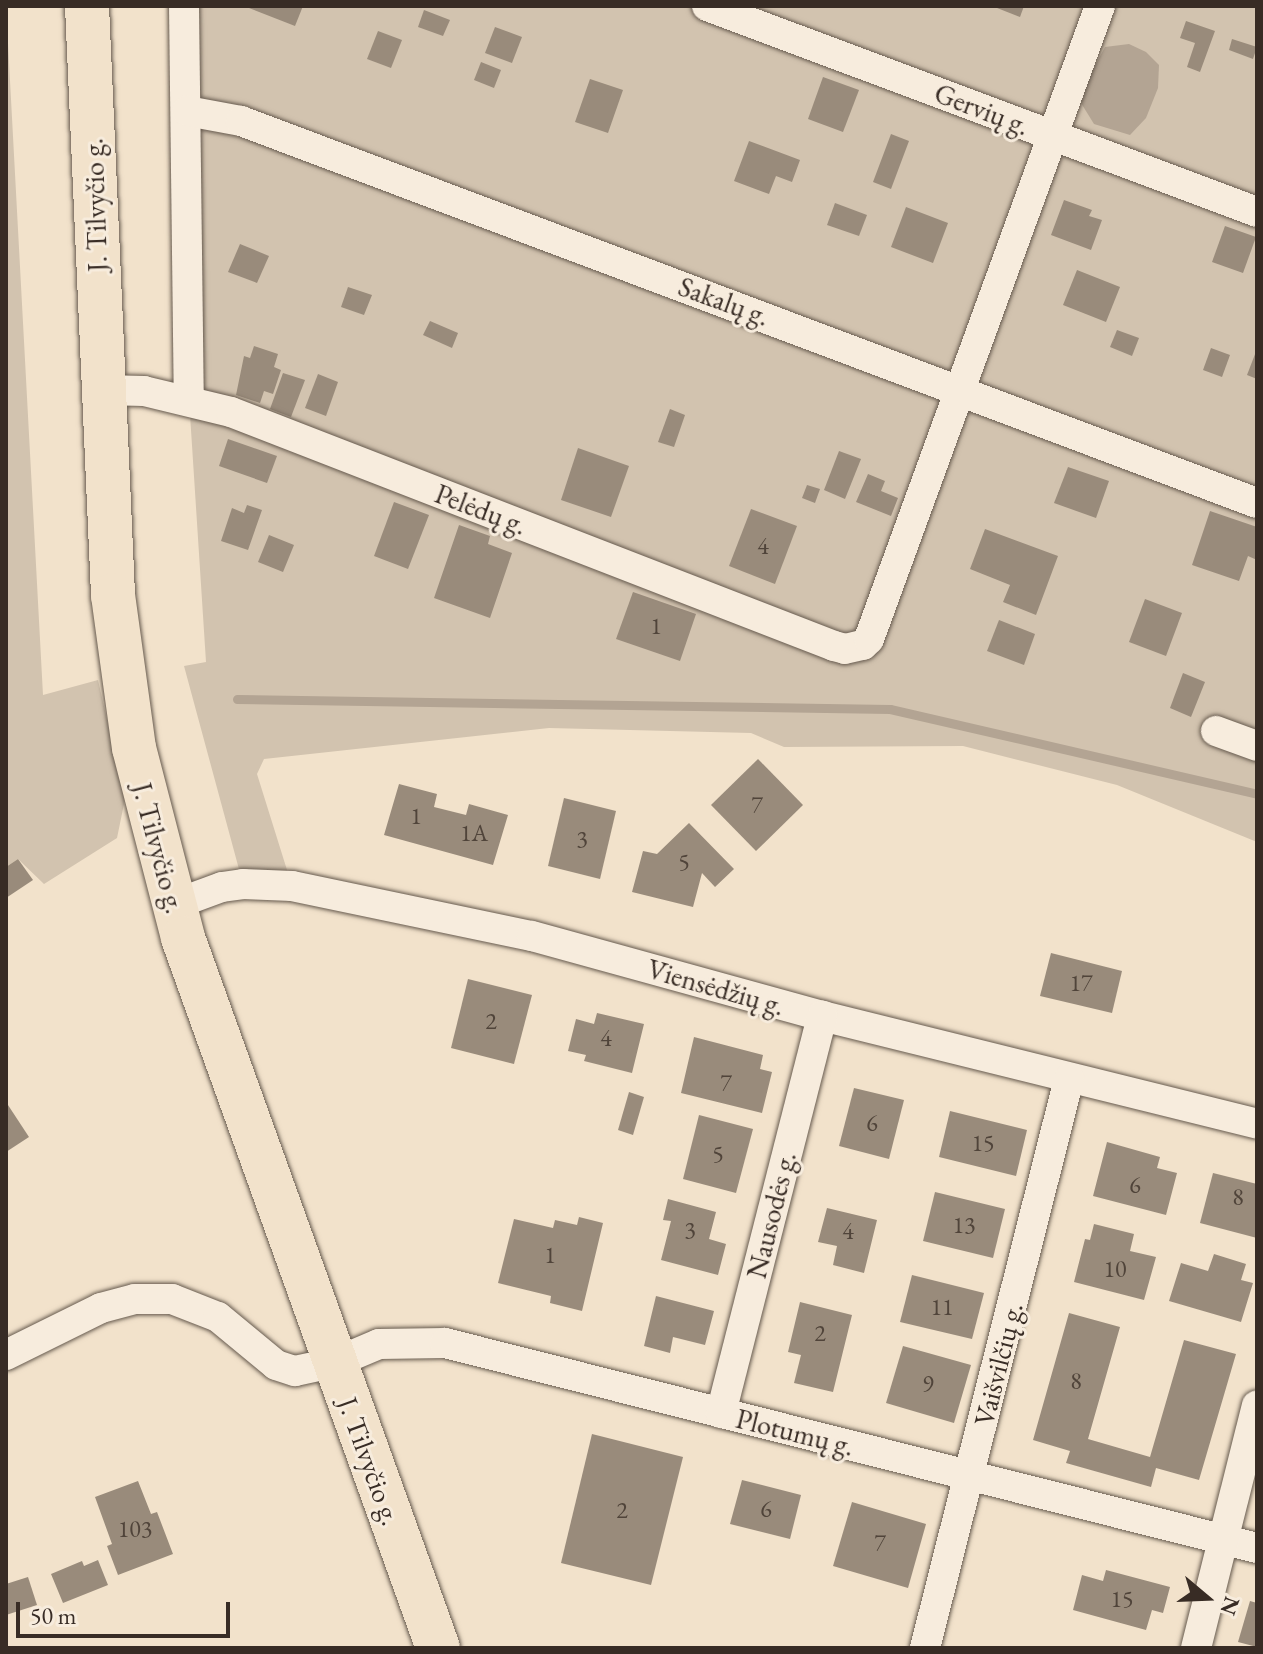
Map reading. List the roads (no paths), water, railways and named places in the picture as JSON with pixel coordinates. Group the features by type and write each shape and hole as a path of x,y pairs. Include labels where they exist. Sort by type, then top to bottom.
{"main road":[{"name":"J. Tilvyčio g.","path":"87,6 113,595 122,675 138,764 173,905 438,1648"}],"street":[{"path":"184,6 189,399"},
{"name":"Gervių g.","path":"707,6 1257,212"},
{"path":"959,389 1100,6"},
{"name":"Sakalų g.","path":"187,111 241,121 1257,503"},
{"name":"Pelėdų g.","path":"103,390 144,391 189,399 246,417 834,646 853,648 869,639 959,389"},
{"path":"1216,731 1257,746"},
{"name":"Viensėdžių g.","path":"173,905 222,887 243,884 292,886 532,936 822,1016 1257,1124"},
{"name":"Nausodės g.","path":"721,1413 822,1016"},
{"name":"Vaišvilčių g.","path":"925,1648 1069,1079"},
{"name":"Plotumų g.","path":"6,1355 101,1308 135,1299 172,1299 218,1317 276,1365 295,1371 334,1363 379,1344 445,1343 1257,1548"},
{"path":"1196,1648 1257,1406"}],"waterway":[{"path":"237,699 890,709 1257,794"}]}
